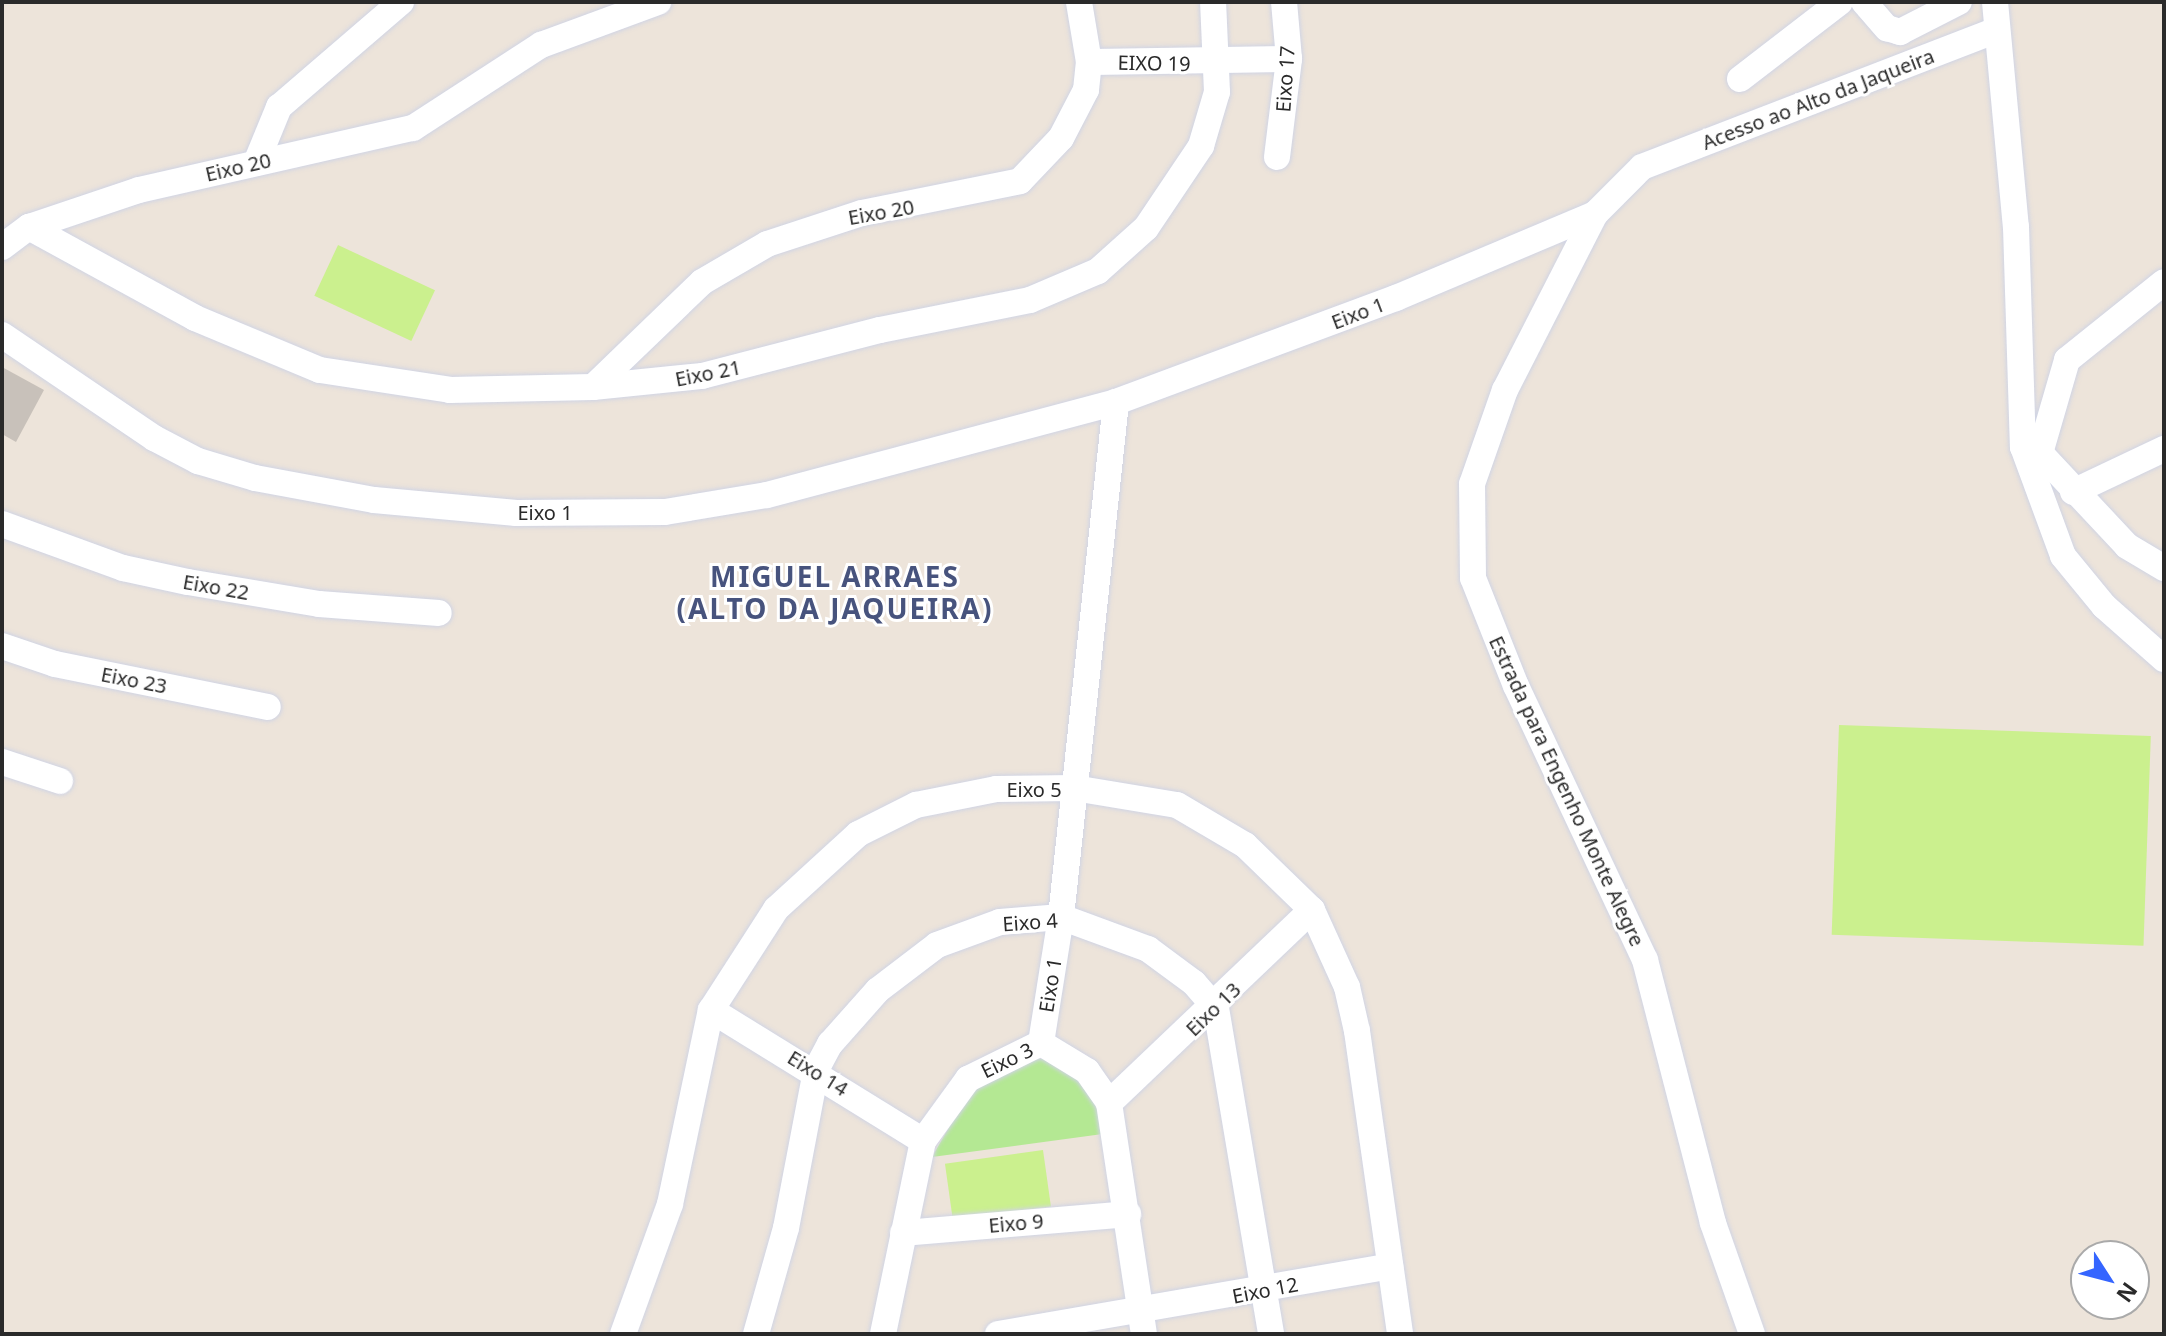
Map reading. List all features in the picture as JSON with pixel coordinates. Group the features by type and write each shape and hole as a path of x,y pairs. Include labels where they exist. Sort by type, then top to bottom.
{"street":[{"path":"256,163 279,107 401,2"},
{"name":"Eixo 20","path":"11,238 139,190 413,128 541,45 658,2"},
{"name":"Eixo 20","path":"593,387 702,282 767,244 862,213 1020,181 1048,155 1078,112 1089,62 1079,2"},
{"name":"Eixo 21","path":"11,238 320,370 450,390 593,387 702,376 880,330 1030,300 1098,271 1146,228 1185,173 1212,115 1219,64 1213,2"},
{"name":"Eixo 17","path":"1277,157 1289,59 1284,2"},
{"path":"1864,2 1887,28 1900,32 1959,2"},
{"path":"1995,2 1995,31 2016,227 2031,450 2063,556 2104,606 2164,659"},
{"path":"1740,79 1836,3"},
{"name":"Acesso ao Alto da Jaqueira","path":"1595,214 1642,167 1995,31"},
{"name":"EIXO 19","path":"1089,62 1219,64 1289,59"},
{"name":"Eixo 1","path":"2,335 198,461 255,478 374,500 516,513 710,506 1116,402 1396,298 1595,214"},
{"name":"Estrada para Engenho Monte Alegre","path":"1595,214 1505,390 1472,484 1473,578 1516,686 1645,960 1713,1223 1752,1334"},
{"path":"2031,450 2067,360 2164,282"},
{"name":"Eixo 1","path":"1041,1043 1061,917 1116,402"},
{"path":"2073,492 2164,449"},
{"path":"2031,450 2127,546 2164,568"},
{"name":"Eixo 22","path":"2,524 123,568 188,582 319,604 439,613"},
{"name":"Eixo 23","path":"2,646 55,664 268,707"},
{"path":"2,762 60,781"},
{"name":"Eixo 5","path":"623,1334 670,1204 711,1010 776,909 858,834 948,796 1074,788 1188,810 1245,845 1312,910 1347,987 1357,1031 1400,1334"},
{"name":"Eixo 13","path":"1109,1103 1216,1008 1312,910"},
{"name":"Eixo 4","path":"756,1334 786,1228 816,1070 855,1014 913,959 1000,922 1061,917 1148,949 1194,983 1216,1008"},
{"path":"1216,1008 1271,1334"},
{"name":"Eixo 14","path":"711,1010 816,1070 923,1141"},
{"name":"Eixo 3","path":"883,1334 923,1141 968,1079 1041,1043 1087,1071 1109,1103 1142,1323"},
{"name":"Eixo 9","path":"903,1233 1128,1214"},
{"name":"Eixo 12","path":"998,1334 1142,1323 1263,1292 1390,1266"}],"green space":[{"path":"338,245 435,290 411,341 314,296"},
{"path":"1839,725 2151,736 2143,946 1832,935"},
{"path":"1047,1058 1090,1087 1110,1133 932,1157 972,1087 1010,1063"},
{"path":"1043,1150 1051,1206 953,1220 945,1164"}],"building":[{"path":"2,367 44,390 16,442 2,434"}],"district":[{"name":"MIGUEL ARRAES (ALTO DA JAQUEIRA)","path":"835,592"}]}
